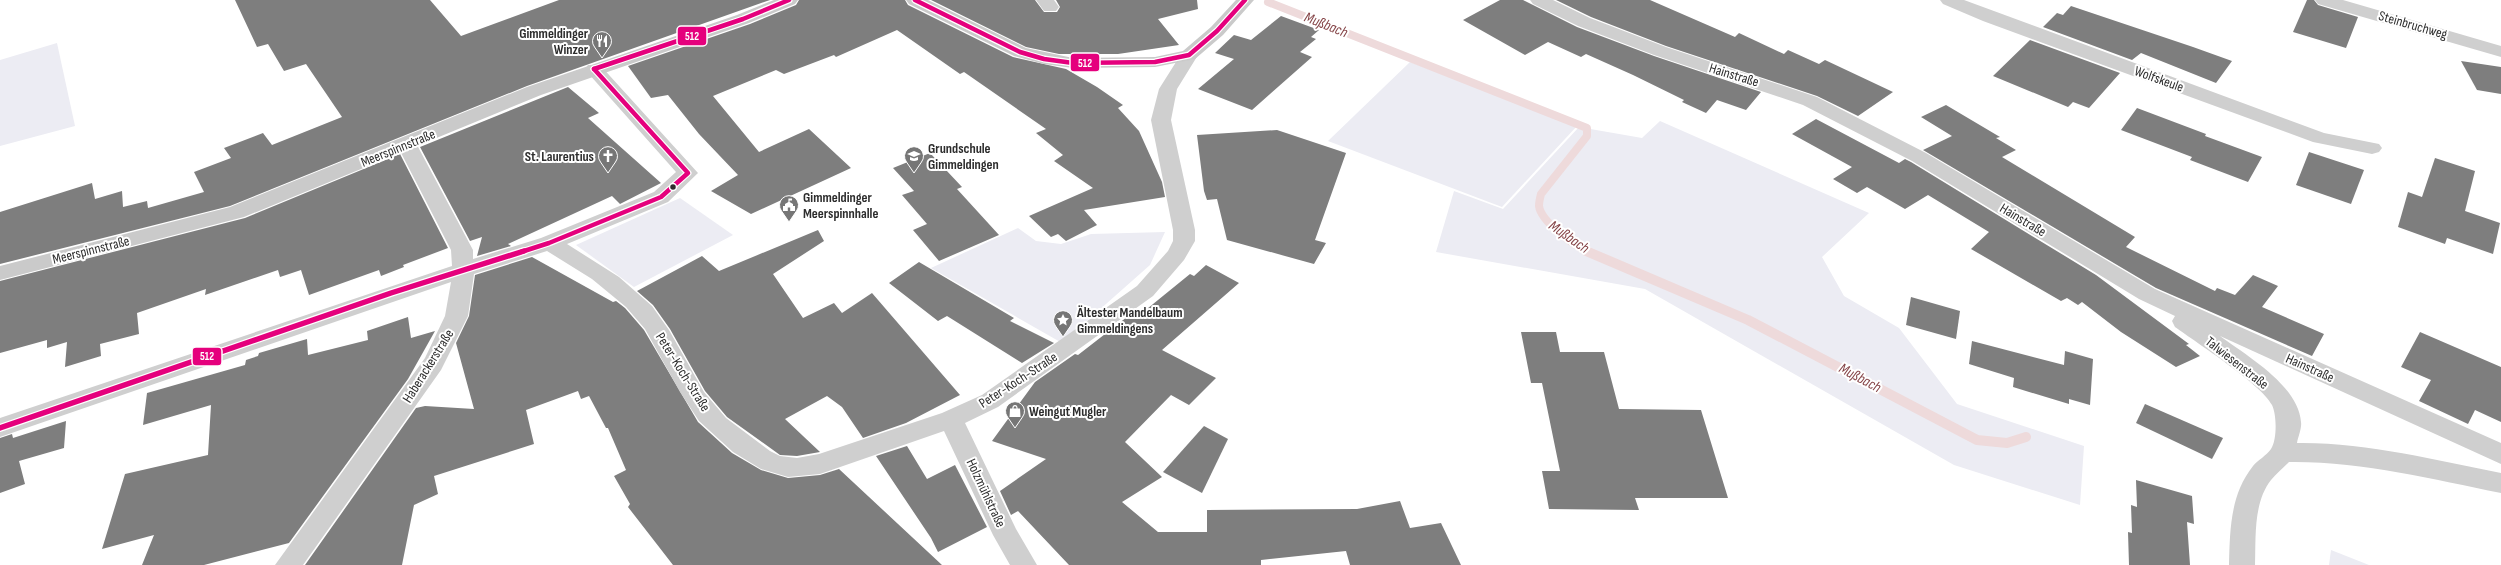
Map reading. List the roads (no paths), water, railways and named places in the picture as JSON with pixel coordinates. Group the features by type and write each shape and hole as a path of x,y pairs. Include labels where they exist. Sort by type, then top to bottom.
{"street":[{"name":"Meerspinnstraße","path":"0,273 237,212 407,145 534,92 743,19 789,0"},
{"path":"915,0 1008,46 1044,59 1073,62 1141,62 1189,55"},
{"name":"Peter-Koch-Straße","path":"549,243 616,286 644,312 705,411 734,438 771,464 782,468 804,468 820,464 951,419 990,401 1125,306 1158,279 1176,255 1184,241 1184,230 1161,120 1168,89 1189,55 1217,31 1245,0"},
{"name":"Hainstraße","path":"1539,0 1604,30 1660,51 1779,89 1856,123 1919,157 2147,294 2501,454"},
{"name":"Wolfskeule","path":"1950,0 1989,17 2293,128 2333,141 2372,148"},
{"name":"Steinbruchweg","path":"2324,0 2501,52"},
{"path":"0,428 463,270 549,243 661,197 688,173 594,70"},
{"name":"Haberackerstraße","path":"288,565 423,378 445,343 454,324 460,302 463,270 462,250 407,145"},
{"name":"Talwiesenstraße","path":"2147,294 2258,376 2283,401 2288,422 2283,453"},
{"name":"Holzmühlstraße","path":"951,419 1006,535 1024,565"},
{"path":"2242,565 2244,521 2250,493 2262,473 2283,453 2328,452 2377,459 2501,483"}],"waterway":[{"name":"Mußbach","path":"1268,2 1587,128 1587,136 1541,194 1539,206 1541,212 1552,226 1567,239 1587,252"},
{"name":"Mußbach","path":"1587,252 1748,320 1977,440 2007,443 2026,437"}],"place":[{"name":"Gimmeldinger Winzer","path":"602,58"},
{"name":"St. Laurentius","path":"608,173"},
{"name":"Grundschule Gimmeldingen","path":"914,173"},
{"name":"Gimmeldinger Meerspinnhalle","path":"789,222"},
{"name":"Ältester Mandelbaum Gimmeldingens","path":"1063,337"},
{"name":"Weingut Mugler","path":"1015,428"}]}
